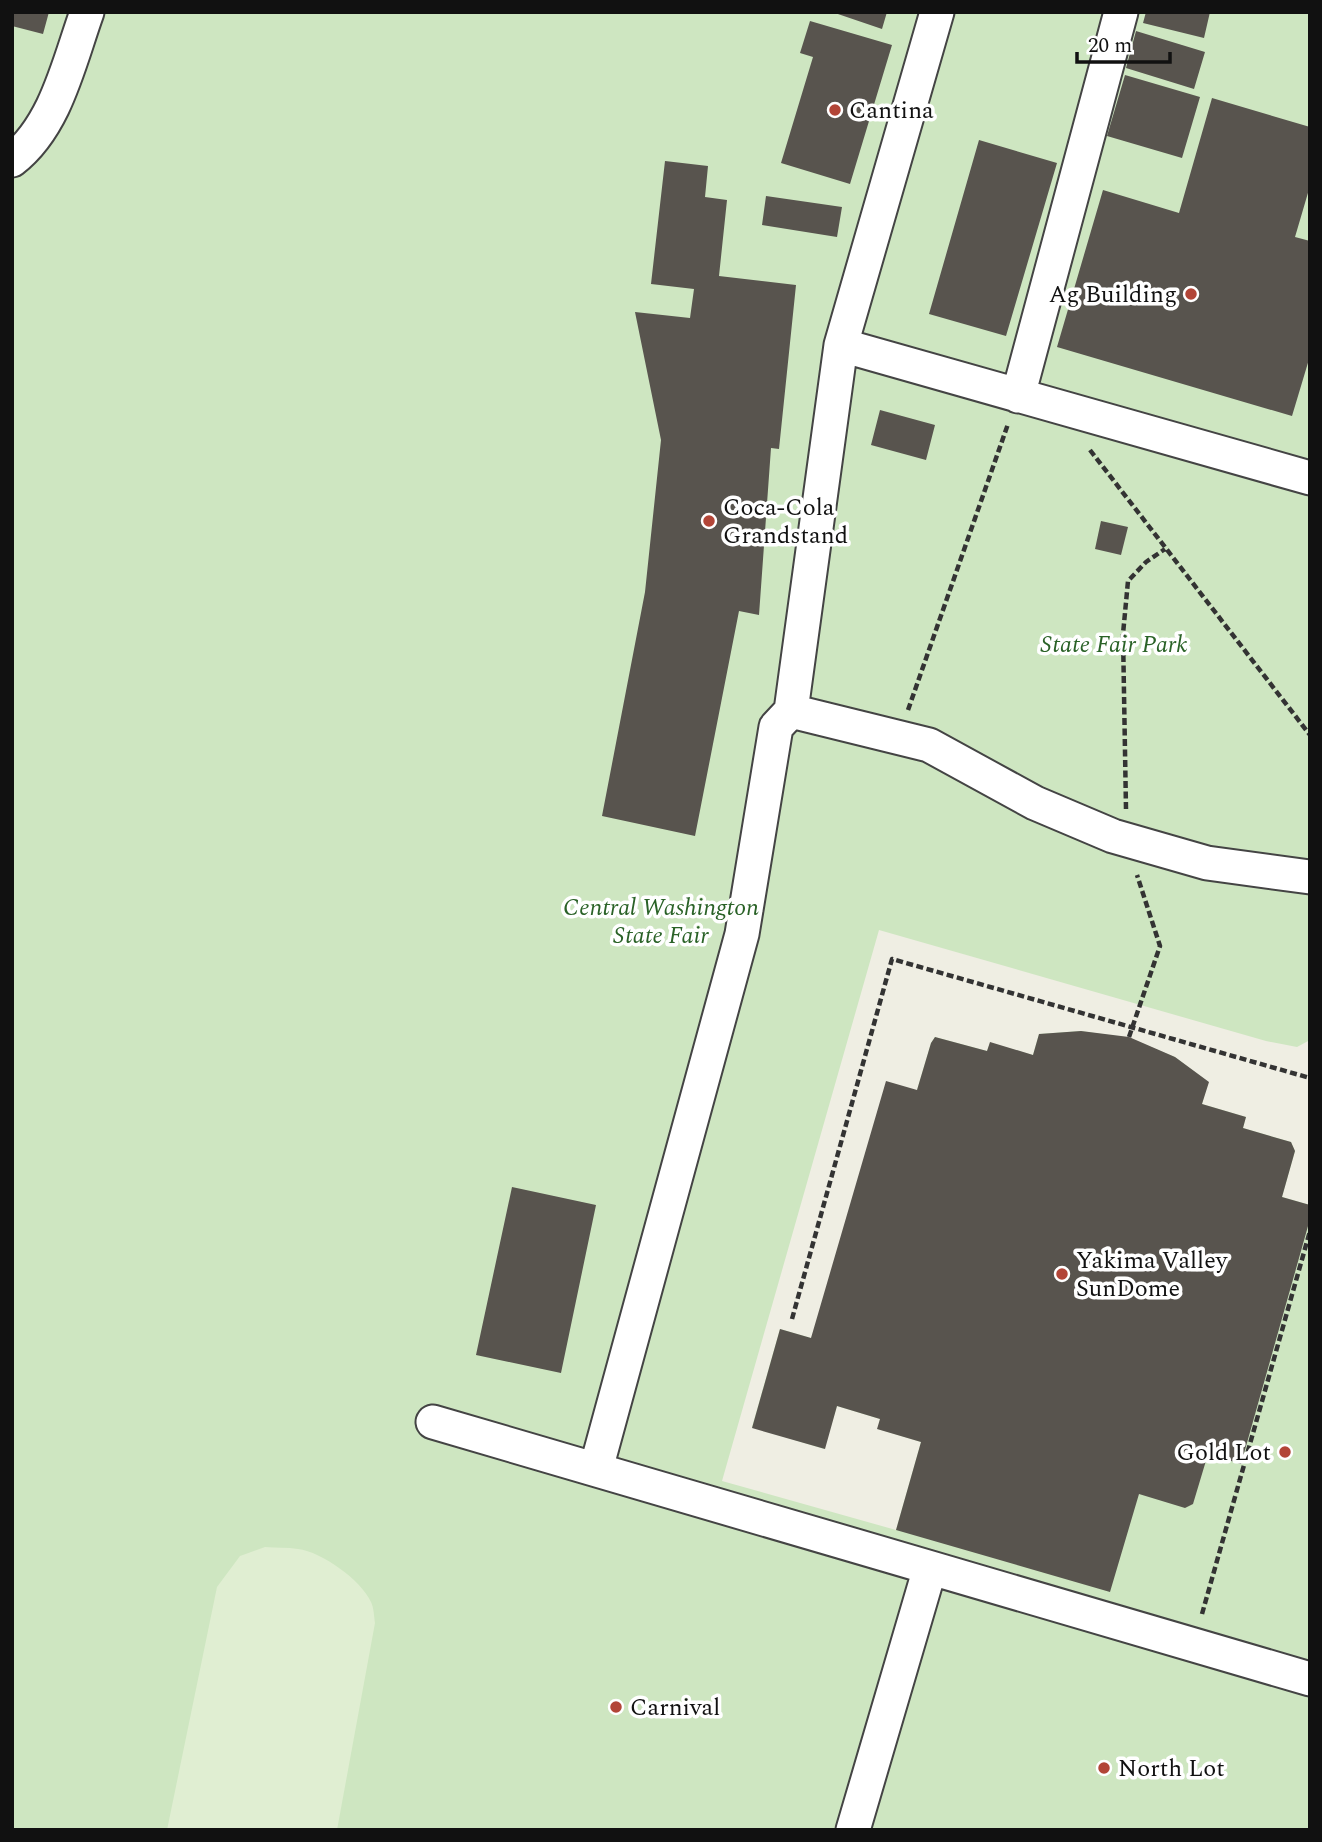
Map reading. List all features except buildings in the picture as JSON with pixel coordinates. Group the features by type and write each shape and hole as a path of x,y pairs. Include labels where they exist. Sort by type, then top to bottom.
{"lane":[{"path":"12,160 33,139 47,118 87,12"},
{"path":"596,1469 742,934 776,727 791,711 841,345 937,12"},
{"path":"1018,396 1121,12"},
{"path":"841,345 1310,478"},
{"path":"791,711 929,745 1035,803 1126,840 1207,863 1310,877"},
{"path":"433,1422 1310,1679"},
{"path":"853,1830 930,1568"}],"path":[{"path":"899,737 1018,396"},
{"path":"1058,407 1310,735"},
{"path":"1129,1038 1160,946 1126,840 1123,634 1128,581 1146,562 1165,549"},
{"path":"792,1319 892,959 1310,1078"},
{"path":"1193,1645 1310,1231"}],"green space":[{"name":"Central Washington State Fair","path":"12,12 1310,12 1310,1830 12,1830"},
{"path":"265,1547 308,1551 329,1561 359,1585 373,1607 375,1623 337,1830 167,1830 217,1587 240,1556"}],"shaded area":[{"path":"879,930 1266,1041 1297,1047 1310,1040 1310,1205 1282,1197 1295,1151 1291,1142 1243,1128 1246,1117 1202,1104 1208,1082 1175,1057 1129,1038 1081,1031 1039,1034 1033,1055 990,1043 987,1051 935,1037 917,1090 811,1338 780,1329 752,1427 824,1449 837,1406 880,1419 878,1429 921,1442 896,1530 722,1481"}],"place":[{"name":"Cantina","path":"835,110"},
{"name":"Ag Building","path":"1191,294"},
{"name":"Coca-Cola Grandstand","path":"709,521"},
{"name":"Yakima Valley SunDome","path":"1062,1274"},
{"name":"Gold Lot","path":"1285,1452"},
{"name":"Carnival","path":"616,1707"},
{"name":"North Lot","path":"1104,1768"}],"park label":[{"name":"State Fair Park","path":"1114,644"}]}
